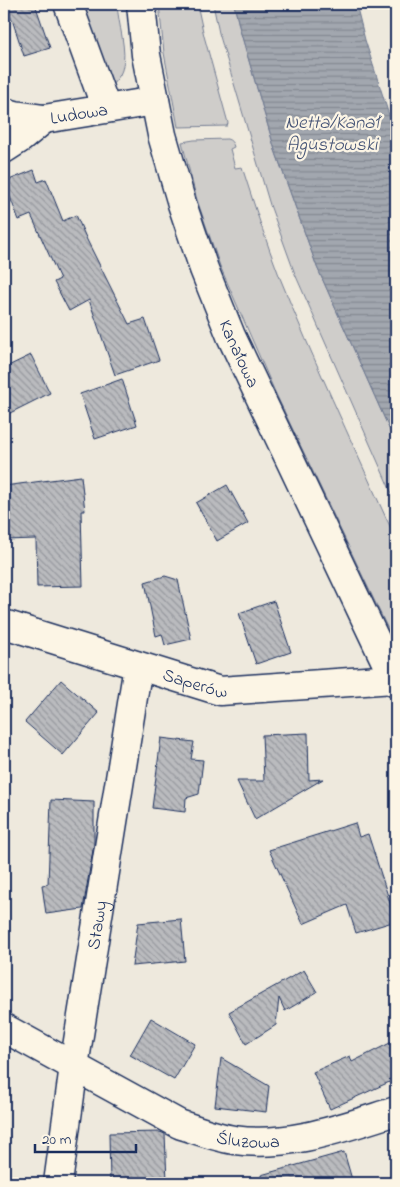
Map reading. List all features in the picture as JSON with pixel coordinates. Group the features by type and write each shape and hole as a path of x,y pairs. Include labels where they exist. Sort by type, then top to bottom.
{"street":[{"path":"68,4 106,108"},
{"name":"Kanałowa","path":"141,4 146,55 162,135 182,204 204,269 231,336 395,681"},
{"name":"Ludowa","path":"4,112 15,116 44,118 155,101"},
{"path":"4,149 22,138 44,118"},
{"name":"Saperów","path":"4,624 220,691 395,681"},
{"name":"Stawy","path":"58,1183 74,1066 138,666"},
{"name":"Śluzowa","path":"7,1033 74,1066 179,1124 207,1134 235,1140 265,1142 295,1139 323,1133 396,1111"}],"shaded area":[{"path":"80,4 117,4 124,63 120,75 111,86"},
{"path":"159,4 197,4 228,123 227,126 178,127 164,53"},
{"path":"213,4 234,4 275,150 317,267 396,444 396,503 295,274 270,205 219,33"},
{"path":"227,139 232,142 234,147 230,149 235,168 242,167 280,278 396,538 396,646 275,392 220,266 197,200 182,142"}],"water":[{"name":"Netta/Kanał Agustowski","path":"234,4 356,4 365,40 396,137 396,444 317,267 275,150"}],"building":[{"path":"7,4 35,4 50,48 24,56"},
{"path":"34,170 38,182 46,179 63,221 76,215 129,324 145,319 159,360 115,375 89,300 69,311 54,282 60,279 31,215 19,220 4,182"},
{"path":"31,355 50,393 4,416 4,368"},
{"path":"122,379 137,425 95,439 80,394"},
{"path":"81,476 85,511 81,511 83,586 37,587 36,539 4,540 4,486"},
{"path":"227,485 248,523 217,541 196,503"},
{"path":"165,576 178,580 191,639 165,645 162,634 156,636 145,582"},
{"path":"274,601 291,652 256,664 239,613"},
{"path":"61,680 99,713 63,755 25,722"},
{"path":"308,733 309,780 323,779 255,819 237,781 264,781 262,735"},
{"path":"161,738 194,742 191,759 203,760 199,794 186,798 185,812 152,808"},
{"path":"51,800 94,802 94,844 83,909 46,914 42,885 48,884"},
{"path":"355,823 359,837 368,834 396,921 356,933 347,905 303,924 269,850"},
{"path":"181,919 185,961 132,966 138,923"},
{"path":"304,970 317,992 285,1011 279,998 276,1025 246,1044 229,1012"},
{"path":"151,1018 195,1044 174,1080 130,1055"},
{"path":"396,1040 396,1079 330,1109 313,1072 350,1056 352,1062"},
{"path":"221,1058 269,1086 266,1112 215,1106"},
{"path":"160,1132 165,1134 167,1181 110,1183 109,1133"},
{"path":"344,1152 353,1183 262,1183 261,1175"}]}
